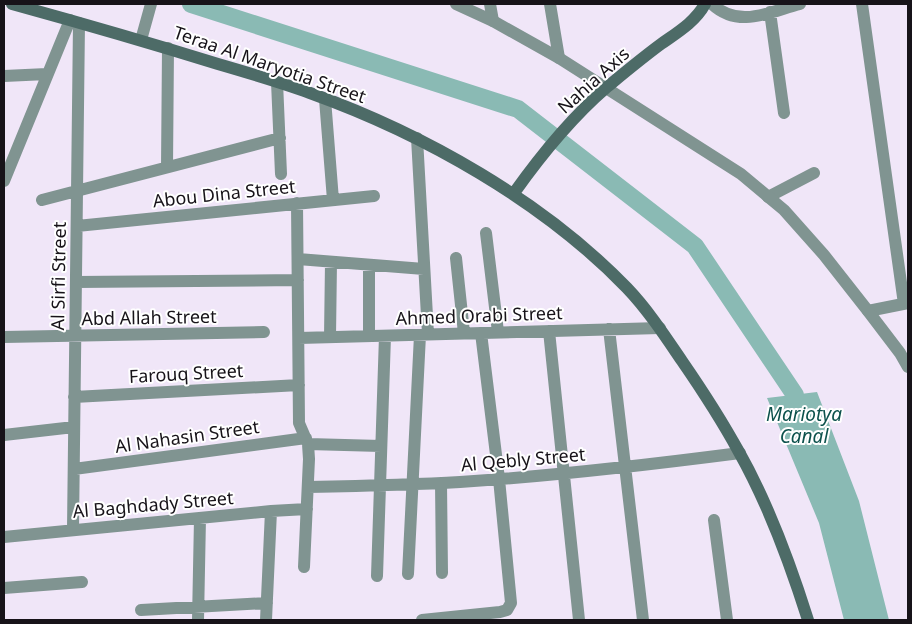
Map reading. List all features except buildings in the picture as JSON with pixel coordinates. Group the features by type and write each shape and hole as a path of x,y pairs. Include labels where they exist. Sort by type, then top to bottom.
{"main road":[{"name":"Teraa Al Maryotia Street","path":"12,4 168,48 325,99 417,138 514,193 572,238 621,282 660,328 698,384 740,453 770,514 808,620"},
{"name":"Nahia Axis","path":"514,193 559,134 633,65 689,24 705,4"}],"street":[{"path":"141,40 151,4"},
{"path":"456,4 493,21 559,58 742,174 784,210 824,255 900,353 908,367"},
{"path":"490,4 493,21"},
{"path":"550,4 559,58"},
{"path":"712,4 721,12 749,18 800,4"},
{"path":"862,4 906,304 868,311"},
{"path":"770,12 784,113"},
{"path":"4,181 47,74 74,21"},
{"name":"Al Sirfi Street","path":"73,529 77,226 74,21"},
{"path":"167,167 168,48"},
{"path":"4,76 47,74"},
{"path":"277,82 282,174"},
{"path":"325,99 333,200"},
{"path":"42,200 280,138"},
{"path":"408,574 424,334 424,269 417,138"},
{"path":"768,197 814,173"},
{"name":"Abou Dina Street","path":"77,226 374,196"},
{"path":"297,204 299,423 307,441 308,487 304,567"},
{"path":"486,233 498,332"},
{"path":"456,258 464,333"},
{"path":"298,259 424,269"},
{"path":"330,262 330,337"},
{"path":"369,264 369,336"},
{"path":"76,282 298,280"},
{"name":"Ahmed Orabi Street","path":"299,338 660,328"},
{"path":"609,329 643,620"},
{"path":"549,331 579,620"},
{"name":"Abd Allah Street","path":"4,337 264,332"},
{"path":"422,620 500,612 510,607 511,600 499,479 481,333"},
{"path":"377,576 385,336"},
{"name":"Farouq Street","path":"74,397 299,385"},
{"path":"4,435 74,427"},
{"name":"Al Nahasin Street","path":"74,469 307,441 381,446"},
{"name":"Al Qebly Street","path":"308,487 441,483 564,474 740,453"},
{"path":"441,483 442,573"},
{"name":"Al Baghdady Street","path":"4,537 271,511 307,510"},
{"path":"266,620 271,511"},
{"path":"198,620 200,518"},
{"path":"714,520 727,620"},
{"path":"4,588 82,582"},
{"path":"141,610 166,614 198,607 267,603"}],"water":[{"name":"Mariotya Canal","path":"817,392 859,501 889,620 844,620 819,523 767,398"}],"waterway":[{"path":"191,4 518,109 695,246 795,395"}]}
